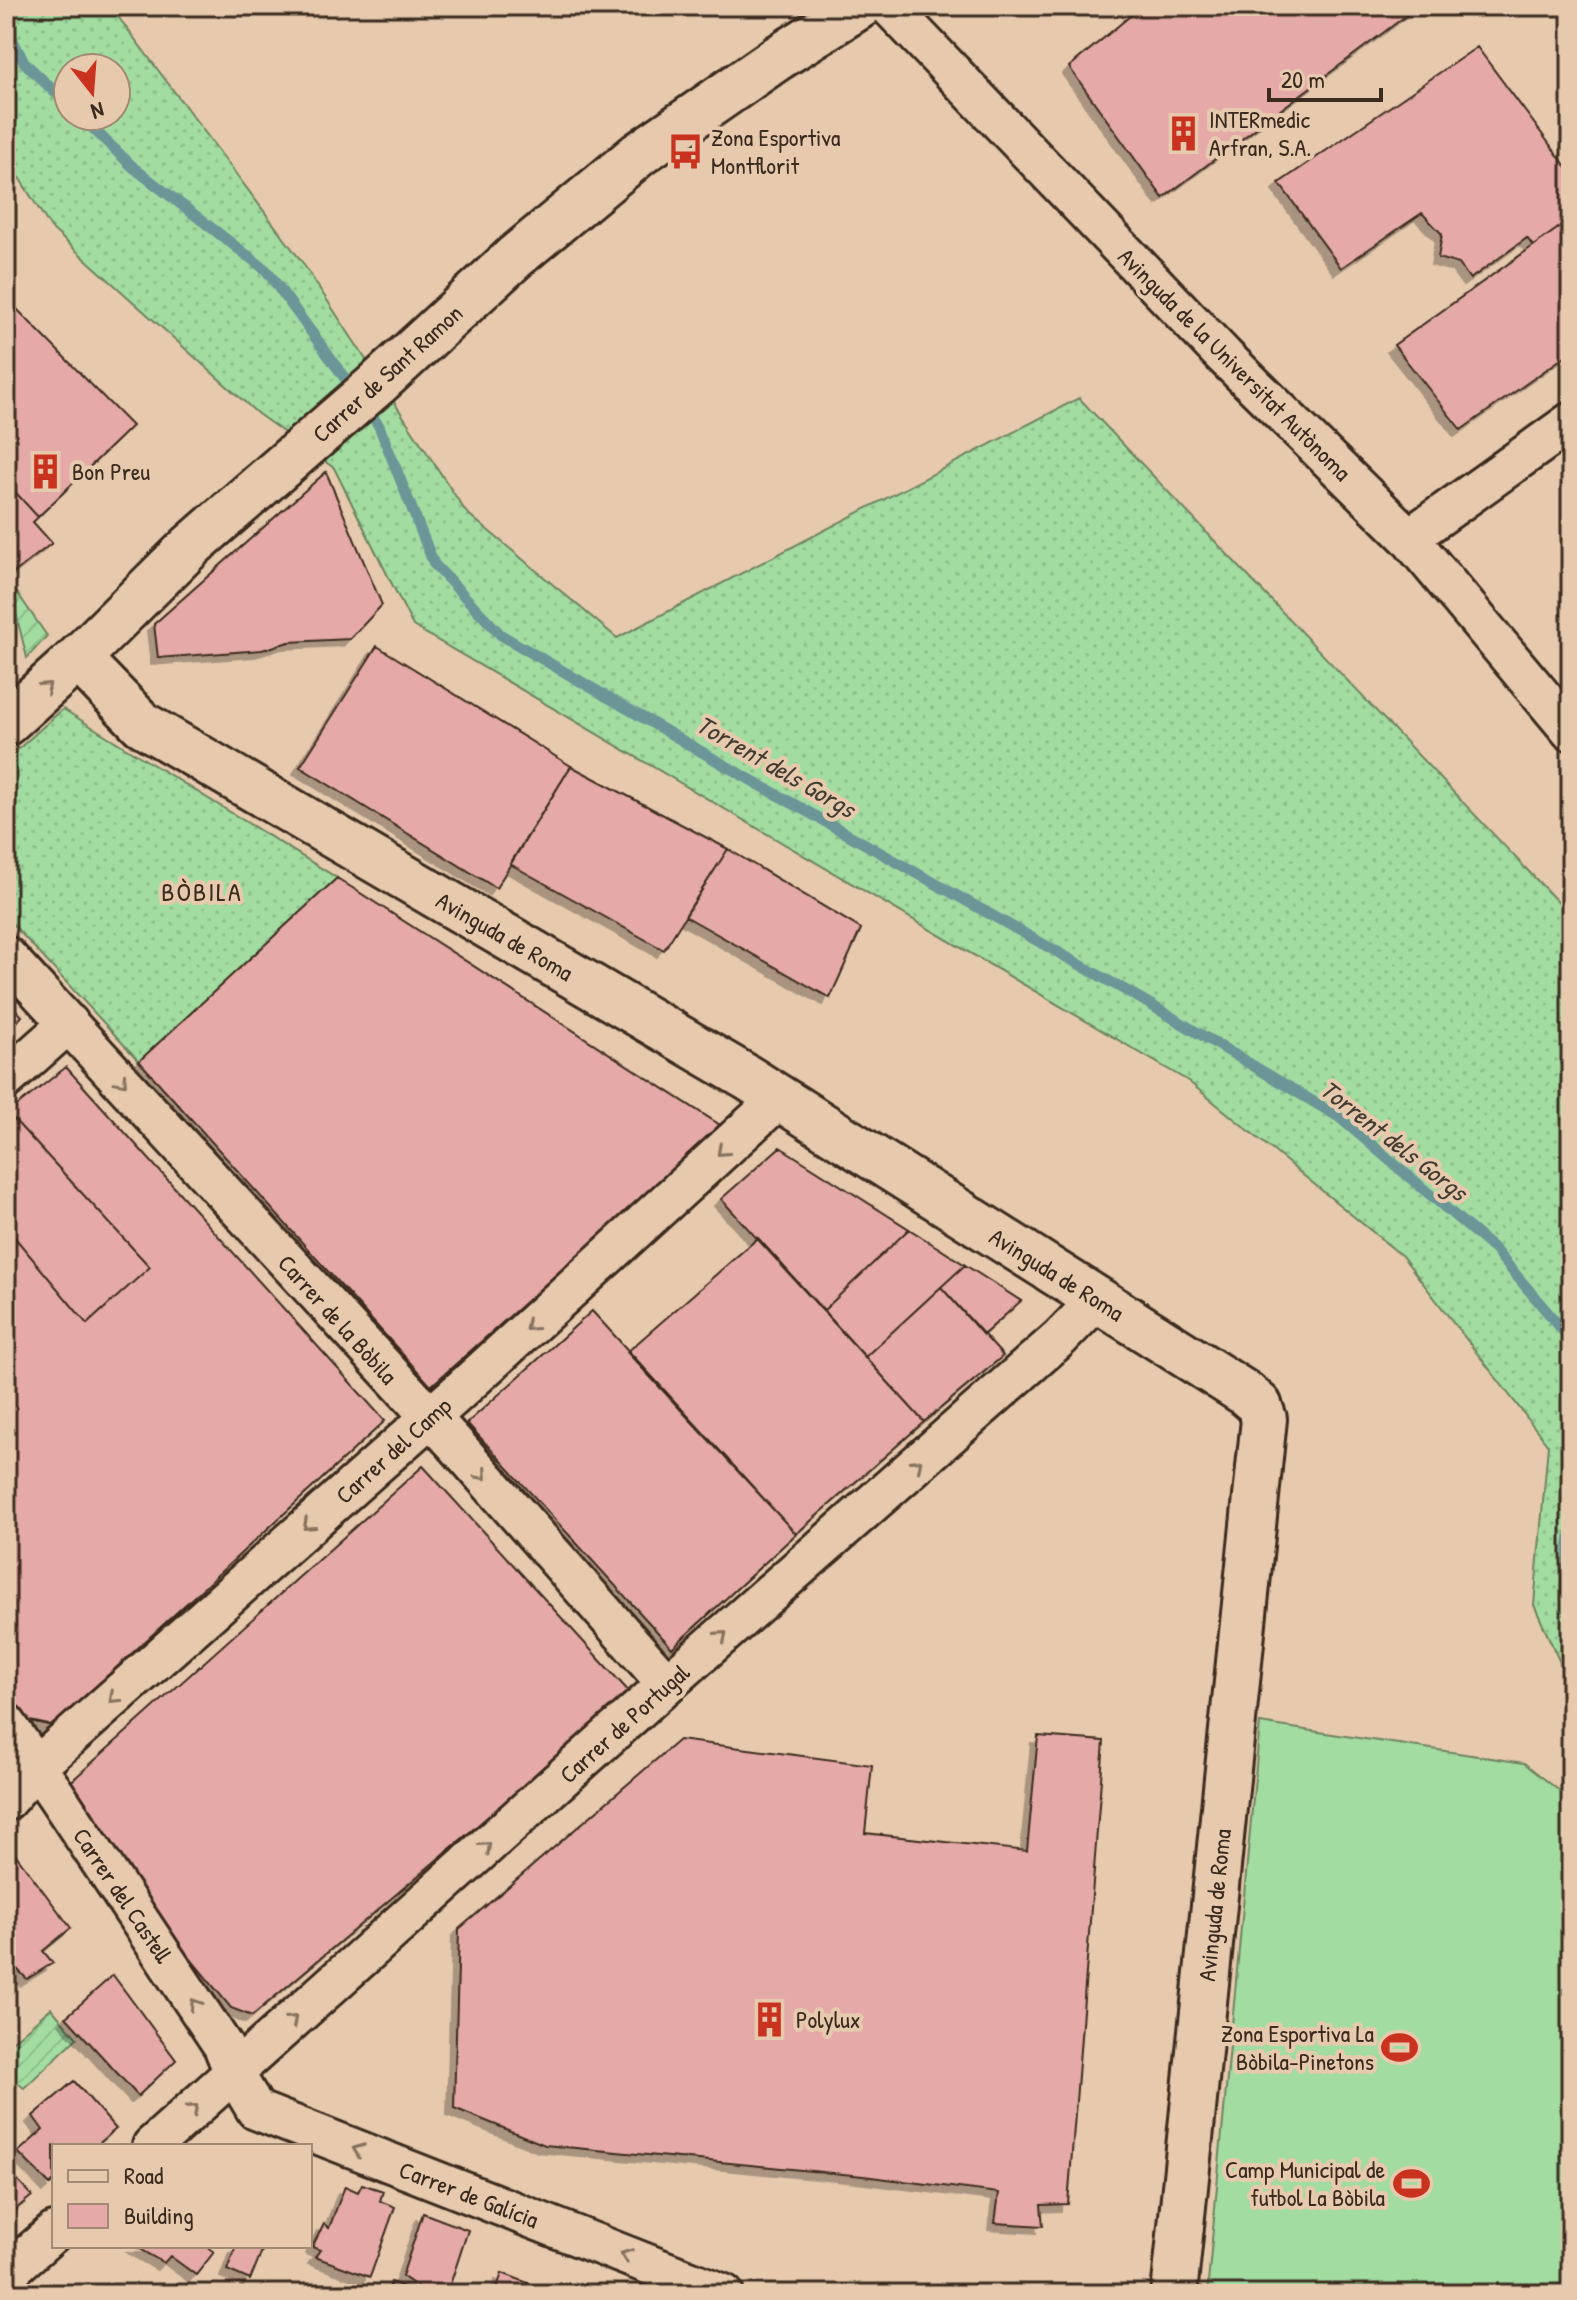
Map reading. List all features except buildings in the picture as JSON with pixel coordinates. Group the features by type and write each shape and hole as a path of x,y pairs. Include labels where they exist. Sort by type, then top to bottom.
{"street":[{"name":"Carrer de Sant Ramon","path":"9,717 86,668 191,546 377,384 515,257 639,154 860,6"},
{"name":"Avinguda de la Universitat Autònoma","path":"889,6 1224,356 1409,538 1571,731"},
{"path":"1409,538 1571,422"},
{"name":"Avinguda de Roma","path":"86,668 142,724 780,1098 1245,1393 1259,1405 1264,1419 1174,2294"},
{"name":"Carrer de la Bòbila","path":"6,956 429,1418 667,1684"},
{"path":"6,1079 69,1023"},
{"name":"Carrer del Camp","path":"6,1801 36,1767 429,1418 780,1098"},
{"name":"Carrer de Portugal","path":"154,2144 667,1684 1060,1338 1097,1300"},
{"name":"Carrer del Castell","path":"6,1723 223,2046 233,2071"},
{"name":"Carrer de Galícia","path":"233,2071 256,2110 724,2294"},
{"path":"6,2274 52,2234"}],"green space":[{"path":"6,6 110,6 302,262 466,512 617,638 1079,398 1571,916 1571,1687 1534,1605 1548,1445 1402,1256 1188,1081 413,626 334,468 258,414 51,228 6,157"},
{"path":"7,578 47,636 27,658"},
{"path":"63,709 337,878 139,1061 6,917 6,760"},
{"name":"Camp Municipal de futbol La Bòbila","path":"1260,1723 1524,1763 1571,1800 1571,2294 1207,2294"},
{"path":"51,2008 77,2038 24,2088 8,2070 6,2047"}],"waterway":[{"name":"Torrent dels Gorgs","path":"6,27 24,62 52,89"},
{"name":"Torrent dels Gorgs","path":"97,132 134,168 266,270 355,392"},
{"name":"Torrent dels Gorgs","path":"365,406 379,426 434,564 501,635 726,766 1141,999 1339,1117 1494,1249 1571,1340"},
{"name":"Torrent dels Gorgs","path":"1571,1534 1565,1587 1571,1595"}],"place":[{"name":"INTERmedic Arfran, S.A.","path":"1183,133"},
{"name":"Zona Esportiva Montflorit","path":"685,151"},
{"name":"Bon Preu","path":"46,471"},
{"name":"Polylux","path":"770,2019"},
{"name":"Zona Esportiva La Bòbila-Pinetons","path":"1400,2047"},
{"name":"Camp Municipal de futbol La Bòbila","path":"1411,2183"}],"district":[{"name":"BÒBILA","path":"202,891"}]}
